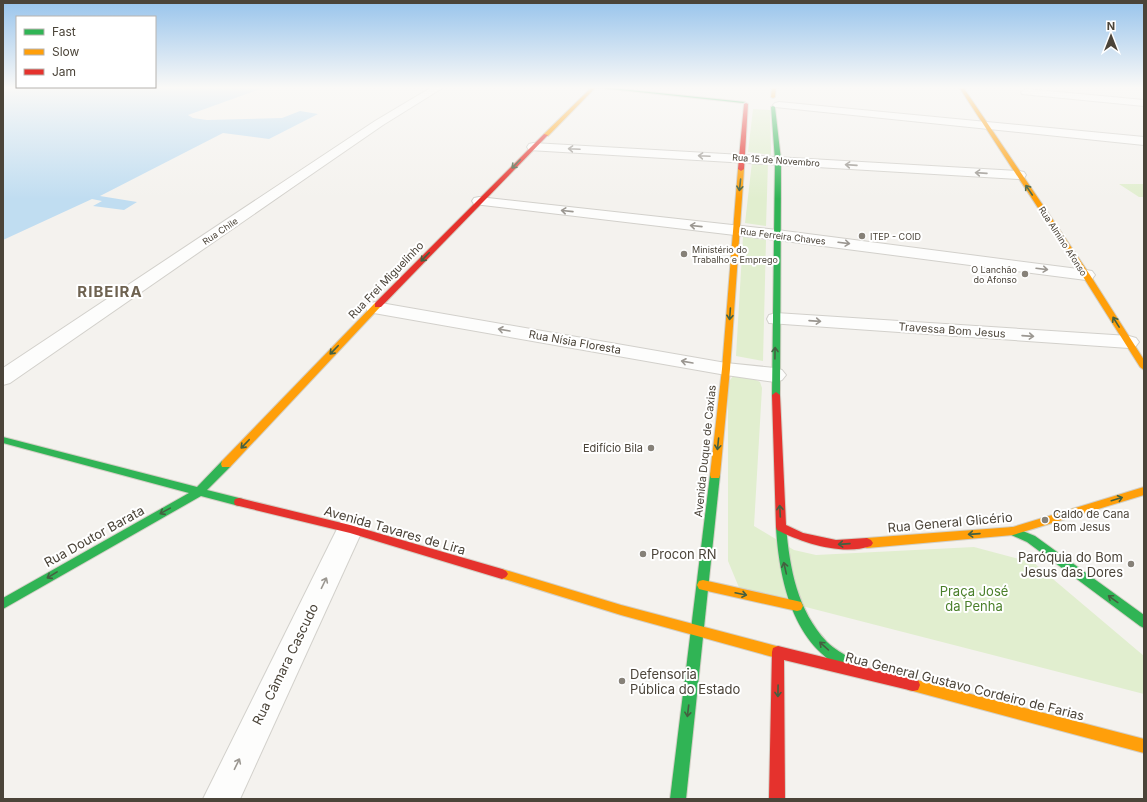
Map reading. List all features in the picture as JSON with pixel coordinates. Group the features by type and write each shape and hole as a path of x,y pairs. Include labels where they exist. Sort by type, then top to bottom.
{"street":[{"name":"Rua Chile","path":"3,378 377,124"},
{"name":"Rua Frei Miguelinho","path":"199,492 375,308 555,124"},
{"name":"Avenida Duque de Caxias","path":"678,799 698,631 726,369 735,230 746,124"},
{"path":"774,124 778,160 775,375 782,552 797,606 807,627 822,646 855,670"},
{"name":"Rua Almino Afonso","path":"984,124 1020,175 1086,275 1144,367"},
{"path":"1010,124 1144,141"},
{"path":"1028,124 1144,133"},
{"name":"Rua 15 de Novembro","path":"533,147 1020,175"},
{"name":"Rua Ferreira Chaves","path":"479,201 777,235 1086,275"},
{"name":"Rua Nísia Floresta","path":"375,308 726,369 775,375"},
{"name":"Travessa Bom Jesus","path":"776,318 1128,342"},
{"name":"Avenida Tavares de Lira","path":"3,440 199,492 350,529 621,610 778,652"},
{"name":"Rua General Glicério","path":"781,527 801,537 836,544 1013,531 1144,491"},
{"name":"Rua Doutor Barata","path":"3,604 58,571 199,492"},
{"name":"Rua Câmara Cascudo","path":"221,799 350,529"},
{"path":"1013,531 1031,539 1144,622"},
{"path":"703,586 797,606"},
{"path":"777,799 778,652"},
{"name":"Rua General Gustavo Cordeiro de Farias","path":"778,652 855,670 1144,746"}],"green space":[{"path":"751,124 770,124 771,155 748,152"},
{"path":"752,162 768,163 766,226 745,223"},
{"path":"1119,184 1144,184 1144,197 1139,197"},
{"path":"743,237 766,240 763,361 736,356"},
{"name":"Praça José da Penha","path":"746,375 760,382 762,388 754,526 794,550 816,555 974,547 1034,563 1144,656 1144,694 740,590 728,561 728,383 733,376"}],"water":[{"path":"3,124 298,124 269,139 223,133 100,196 137,202 124,210 93,206 102,201 92,199 3,240"}],"traffic: fast":[{"path":"775,124 778,160 776,395"},
{"path":"3,440 239,502"},
{"path":"3,604 199,492 226,464"},
{"path":"678,799 715,475"},
{"path":"781,527 787,575 796,606 803,620 823,646 848,664"},
{"path":"1013,531 1031,539 1144,622"}],"traffic: slow":[{"path":"546,135 557,124"},
{"path":"986,124 1086,275 1144,367"},
{"path":"715,475 726,369 741,169"},
{"path":"226,464 378,305"},
{"path":"867,543 1013,531 1144,491"},
{"path":"502,574 621,610 780,653"},
{"path":"703,585 797,606"},
{"path":"913,685 1144,746"}],"traffic: jam":[{"path":"741,169 744,124"},
{"path":"378,305 546,135"},
{"path":"776,395 781,527 801,537 836,545 867,543"},
{"path":"239,502 350,529 502,574"},
{"path":"777,799 778,652"},
{"path":"780,653 913,685"}],"place":[{"name":"ITEP - COID","path":"862,236"},
{"name":"Ministério do Trabalho e Emprego","path":"684,254"},
{"name":"O Lanchão do Afonso","path":"1025,274"},
{"name":"Edifício Bila","path":"651,448"},
{"name":"Caldo de Cana Bom Jesus","path":"1045,520"},
{"name":"Procon RN","path":"643,554"},
{"name":"Paróquia do Bom Jesus das Dores","path":"1131,564"},
{"name":"Defensoria Pública do Estado","path":"622,681"}],"district":[{"name":"RIBEIRA","path":"110,291"}]}
